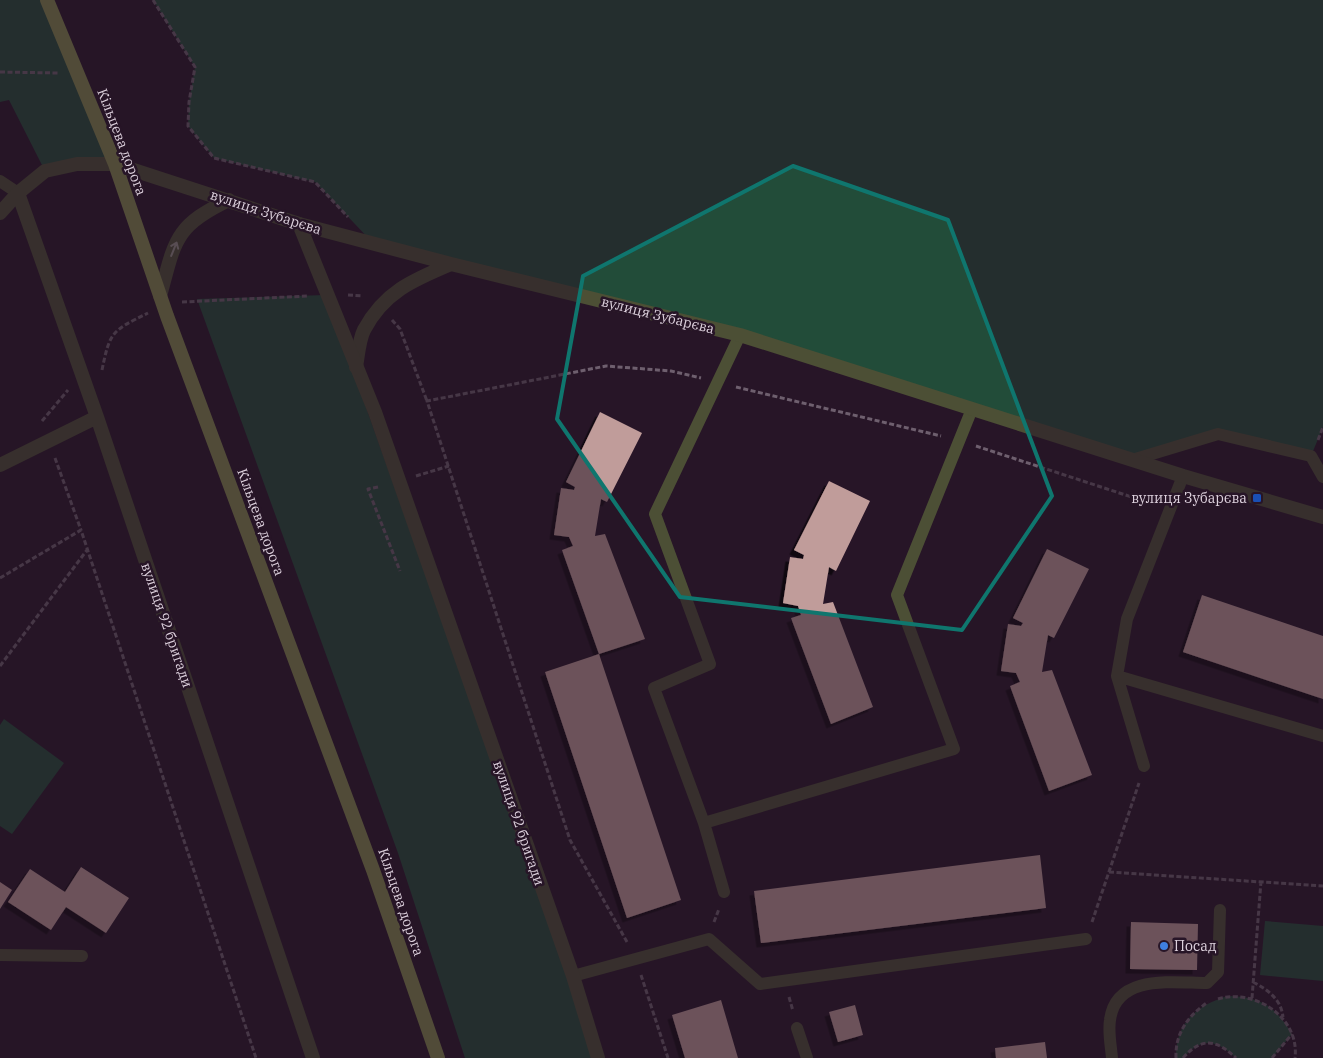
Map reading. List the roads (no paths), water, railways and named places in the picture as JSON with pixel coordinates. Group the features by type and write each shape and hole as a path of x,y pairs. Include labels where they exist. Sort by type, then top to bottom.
{"highway":[{"name":"Кільцева дорога","path":"48,0 115,164 160,296 373,870 438,1058"}],"street":[{"name":"вулиця Зубарєва","path":"0,213 18,193 45,171 77,164 115,164 299,224 451,264 740,335 1183,476 1323,517"},
{"name":"вулиця 92 бригади","path":"18,193 97,417 313,1058"},
{"path":"160,296 172,253 180,234 193,220 229,200"},
{"name":"вулиця 92 бригади","path":"299,224 375,412 573,976 598,1058"},
{"path":"356,367 363,331 386,298 414,280 451,264"},
{"path":"0,465 97,417"}],"lane":[{"path":"0,181 18,193"},
{"path":"724,892 704,823 654,688 710,664 655,514 740,335"},
{"path":"704,823 954,749 897,595 972,409"},
{"path":"1132,460 1218,434 1311,456 1323,477"},
{"path":"1144,766 1117,676 1127,619 1183,476"},
{"path":"1117,676 1323,736"},
{"path":"1112,1058 1111,1014 1120,998 1129,990 1146,982 1207,983 1218,972 1220,910"},
{"path":"573,976 709,939 760,984 1086,939"},
{"path":"0,955 82,956"},
{"path":"798,1028 807,1058"}],"place":[{"name":"вулиця Зубарєва","path":"1257,498"},
{"name":"Посад","path":"1164,946"}]}
